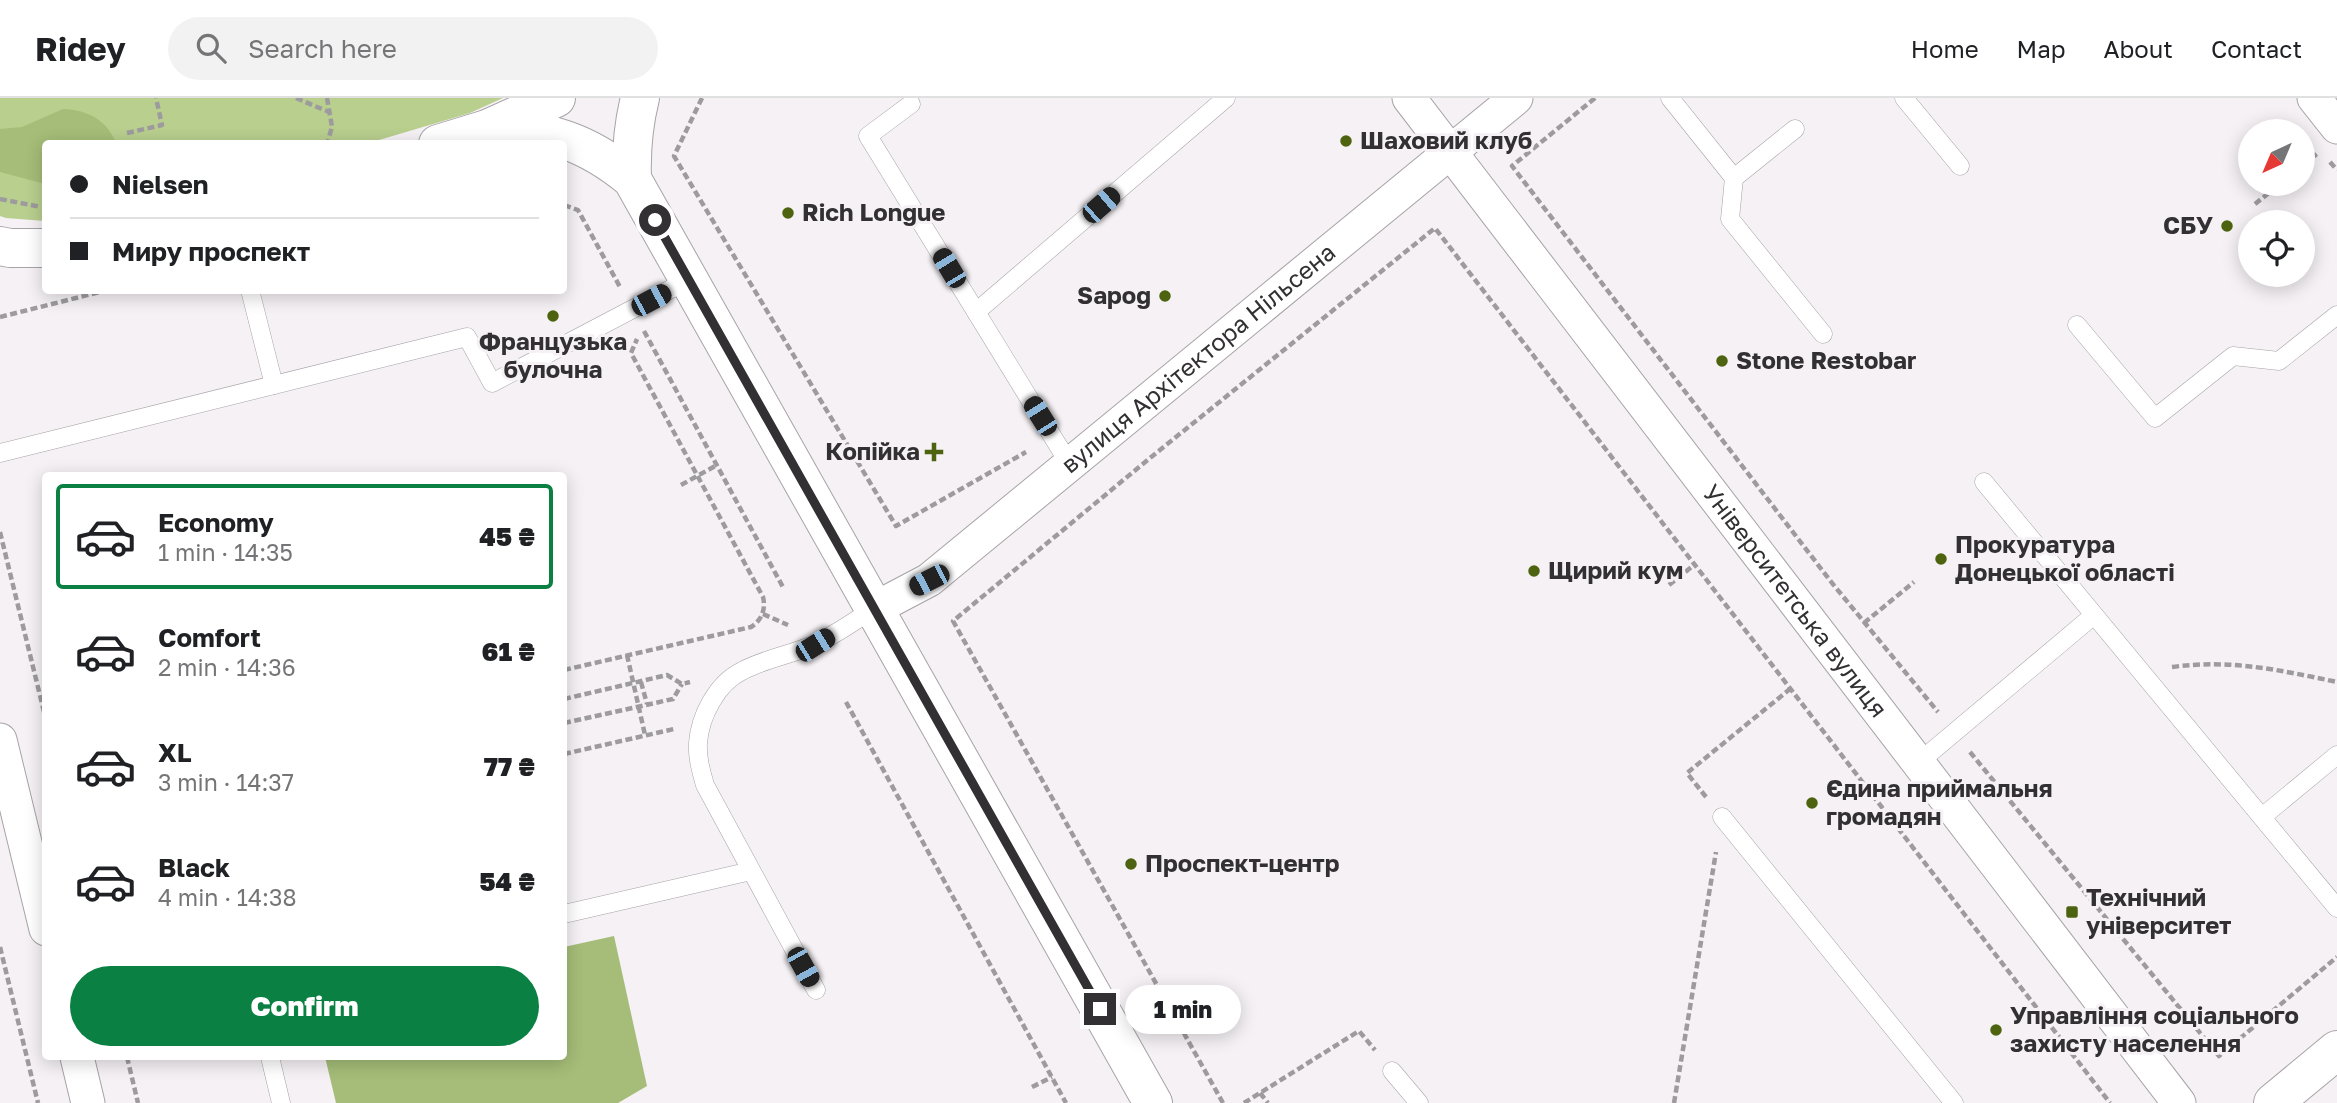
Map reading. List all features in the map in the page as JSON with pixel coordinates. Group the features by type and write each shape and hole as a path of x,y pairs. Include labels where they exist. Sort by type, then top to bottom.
{"main road":[{"path":"451,140 487,129 556,98"},
{"path":"632,179 634,121 640,98"},
{"path":"487,129 521,129 554,135 585,146 632,179 1153,1103"},
{"path":"0,246 42,248"},
{"path":"2273,1103 2337,1050"}],"street":[{"name":"Університетська вулиця","path":"1409,98 2179,1103"},
{"name":"вулиця Архітектора Нільсена","path":"874,609 929,580 1061,451 1450,152 1516,98"},
{"path":"2314,98 2329,138"},
{"path":"0,740 11,836 42,918"},
{"path":"77,1060 88,1103"}],"lane":[{"path":"976,312 1226,98"},
{"path":"1670,98 1734,178 1730,219 1823,334"},
{"path":"1904,98 1960,166"},
{"path":"911,104 868,136 1061,451"},
{"path":"1734,178 1795,129"},
{"path":"0,453 467,337 492,383 688,280"},
{"path":"251,294 274,385"},
{"path":"2077,325 2155,418 2233,356 2278,361 2337,315"},
{"path":"1984,482 2337,908"},
{"path":"816,990 705,785 698,754 702,722 711,702 724,685 740,671 815,645 874,609"},
{"path":"1918,763 2094,615"},
{"path":"2262,817 2337,755"},
{"path":"1722,817 1948,1101"},
{"path":"567,913 751,871"},
{"path":"271,1060 281,1103"},
{"path":"1392,1071 1419,1103"}],"path":[{"path":"127,133 162,125 156,98"},
{"path":"296,98 329,112"},
{"path":"327,98 332,127 328,140"},
{"path":"702,98 674,156 896,526 1061,451"},
{"path":"1595,98 1512,166 1864,623 2219,1056 2337,957"},
{"path":"2315,153 2329,138"},
{"path":"2255,204 2265,196"},
{"path":"0,199 42,207"},
{"path":"567,206 578,210 784,589"},
{"path":"1223,1103 953,621 1160,449 1436,228 2110,1103"},
{"path":"0,317 92,294"},
{"path":"567,669 751,627 763,614 763,597 631,353"},
{"path":"681,485 717,465"},
{"path":"0,532 42,704"},
{"path":"1669,585 1694,565"},
{"path":"1864,623 1914,582"},
{"path":"763,614 786,624"},
{"path":"627,655 645,735"},
{"path":"2141,671 2198,664 2245,664 2337,682"},
{"path":"567,699 644,693 673,699 682,684 667,675 644,693 567,722"},
{"path":"1687,773 1790,689"},
{"path":"636,695 644,693"},
{"path":"846,702 1066,1103"},
{"path":"567,753 702,722"},
{"path":"1674,1103 1722,817"},
{"path":"0,947 38,1103"},
{"path":"1244,1103 1359,1031"},
{"path":"128,1060 138,1103"},
{"path":"1032,1087 1052,1077"},
{"path":"1260,1093 1268,1103"}],"green space":[{"path":"0,98 503,98 470,113 379,140 42,140 42,221 0,216"},
{"path":"63,109 96,118 114,140 42,140 42,183 0,172 0,129 22,127"},
{"path":"614,936 647,1086 618,1103 336,1103 326,1060 567,1060 567,946"}],"place":[{"name":"Шаховий клуб","path":"1346,141"},
{"name":"Rich Longue","path":"788,213"},
{"name":"СБУ","path":"2227,226"},
{"name":"Sapog","path":"1165,296"},
{"name":"Французька булочна","path":"553,316"},
{"name":"Stone Restobar","path":"1722,361"},
{"name":"Копійка","path":"934,452"},
{"name":"Прокуратура Донецької області","path":"1941,559"},
{"name":"Щирий кум","path":"1534,571"},
{"name":"Єдина приймальня громадян","path":"1812,803"},
{"name":"Проспект-центр","path":"1131,864"},
{"name":"Технічний університет","path":"2072,912"},
{"name":"Управління соціального захисту населення","path":"1996,1030"}],"route":[{"path":"655,220 1100,1009"}]}
